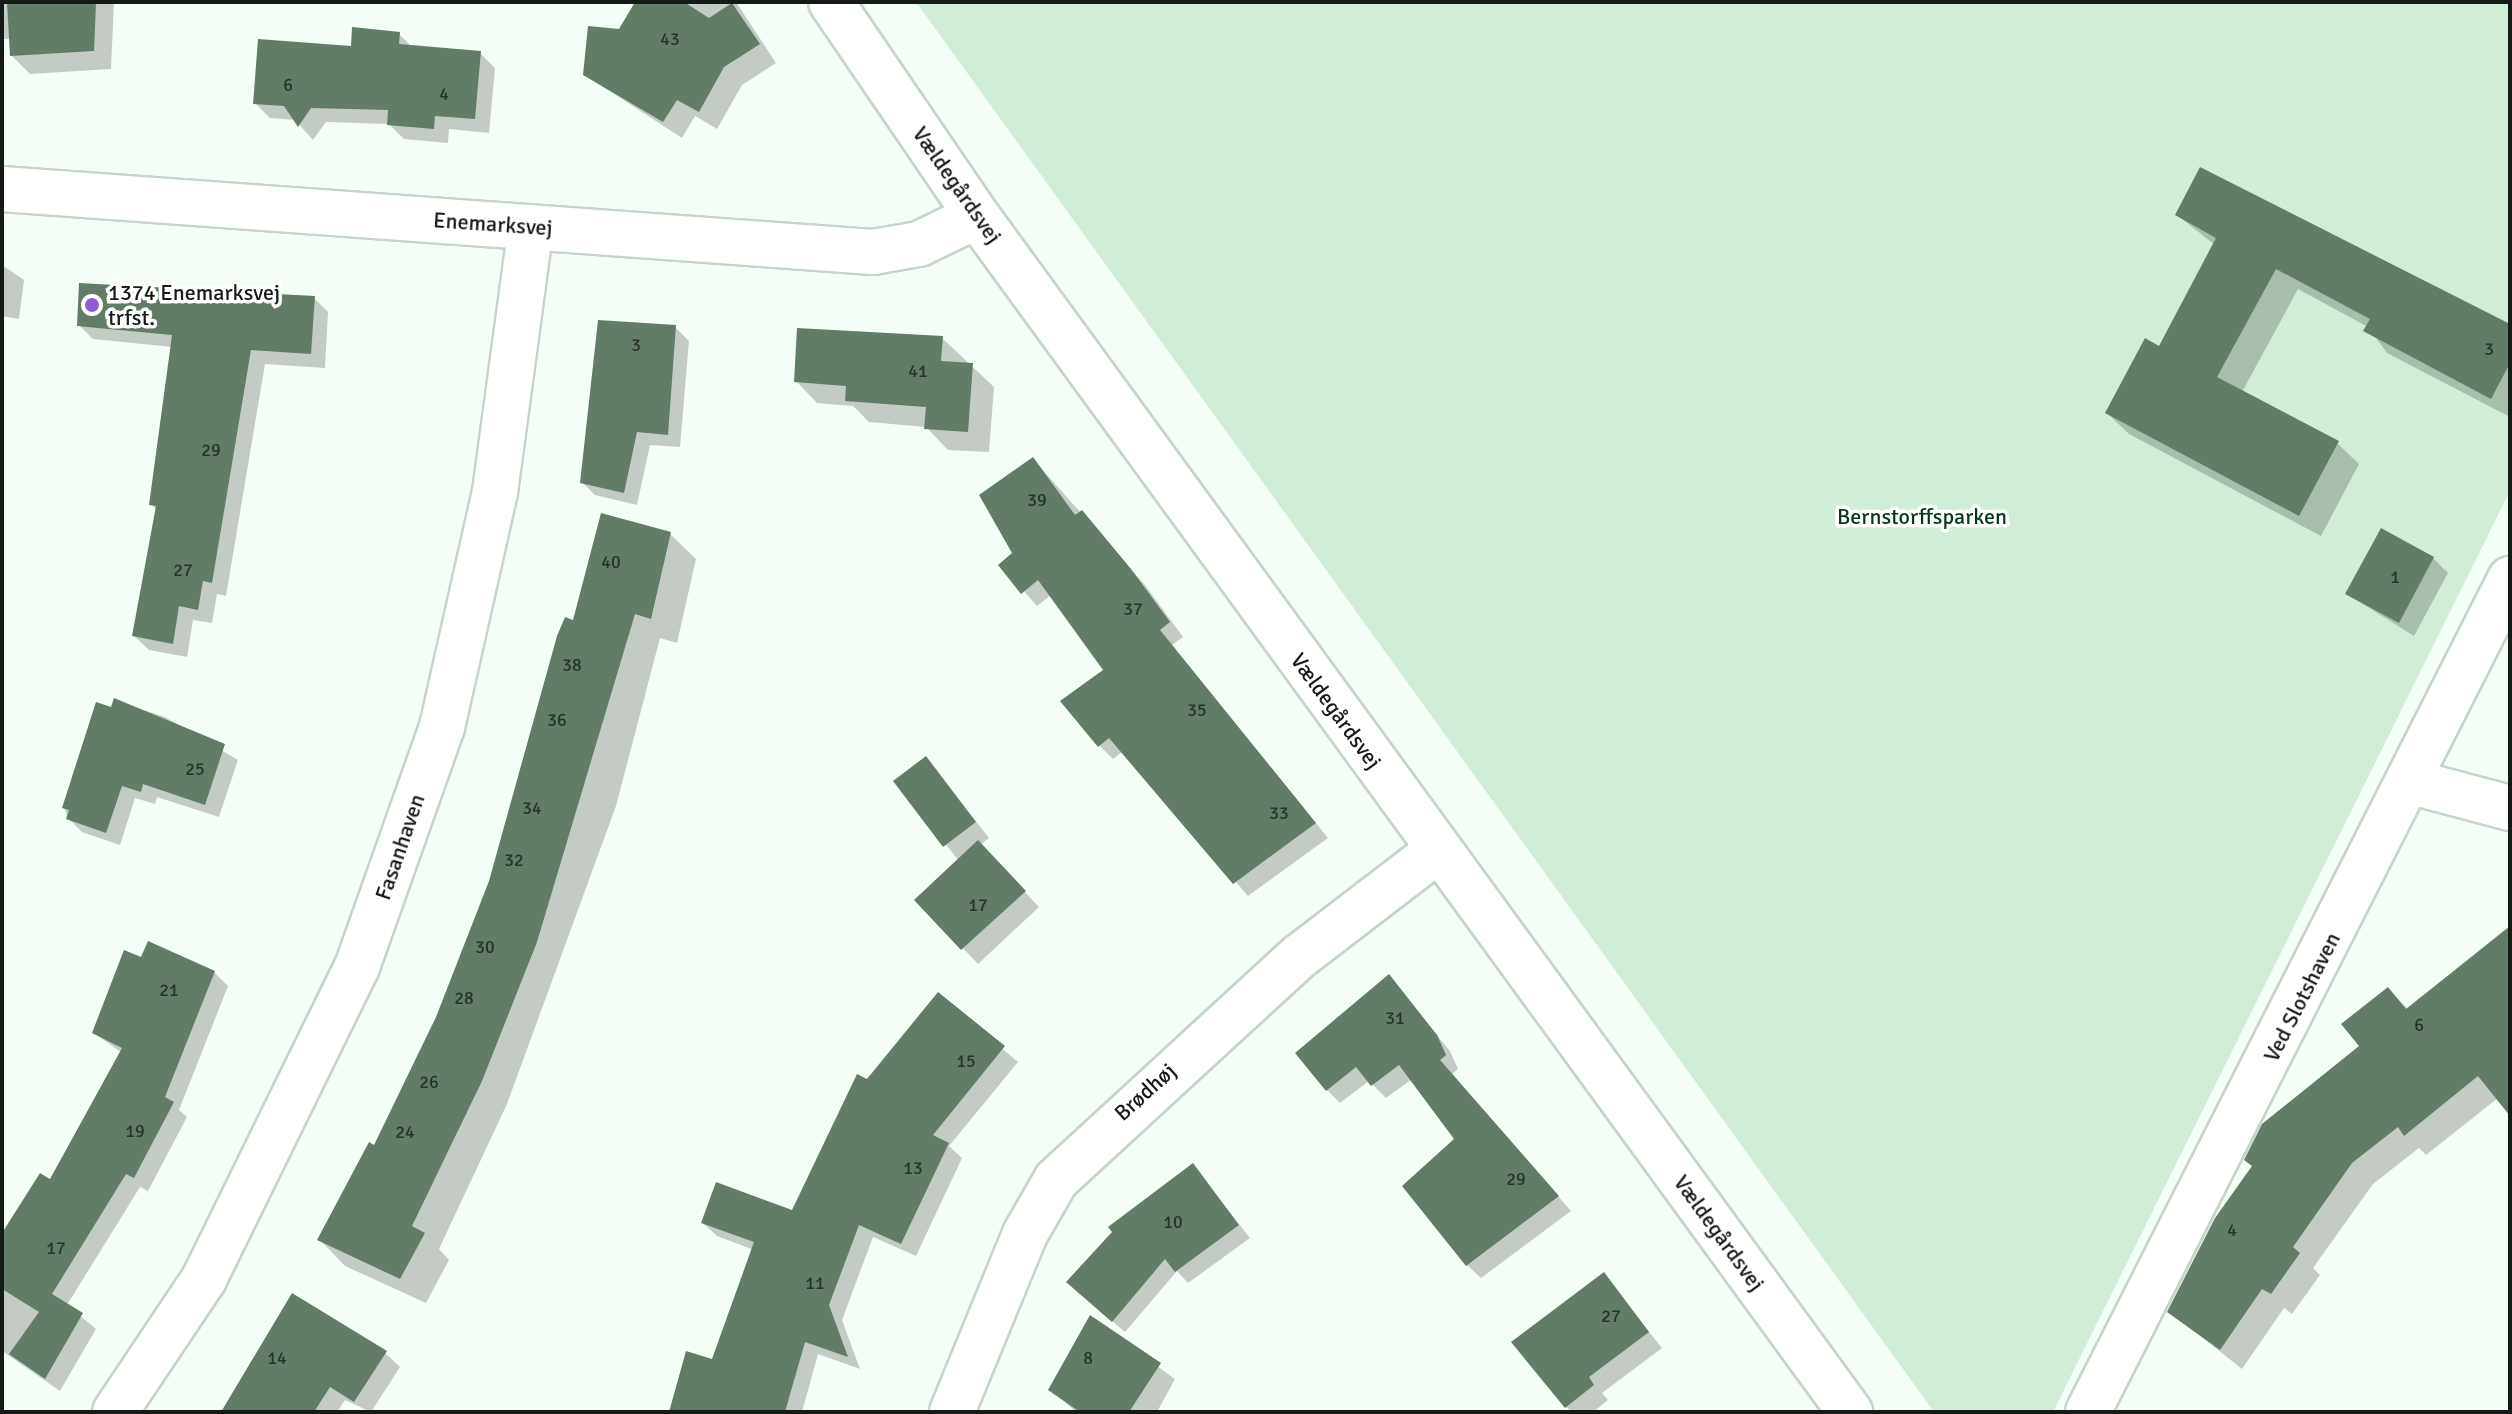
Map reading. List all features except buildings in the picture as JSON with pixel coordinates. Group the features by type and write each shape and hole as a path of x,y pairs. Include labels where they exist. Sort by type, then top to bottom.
{"street":[{"name":"Vældegårdsvej","path":"831,2 977,216 1437,851 1850,1412"},
{"name":"Enemarksvej","path":"2,189 873,252 919,244 977,216"},
{"name":"Fasanhaven","path":"115,1412 204,1279 357,967 442,727 495,492 531,227"},
{"name":"Ved Slotshaven","path":"2088,1412 2412,782 2510,579"},
{"path":"2412,782 2510,808"},
{"name":"Brødhøj","path":"952,1412 1025,1234 1056,1180 1300,956 1437,851"}],"green space":[{"name":"Bernstorffsparken","path":"916,2 2510,2 2510,491 2053,1412 1934,1412"}],"place":[{"name":"1374 Enemarksvej trfst.","path":"92,305"}]}
